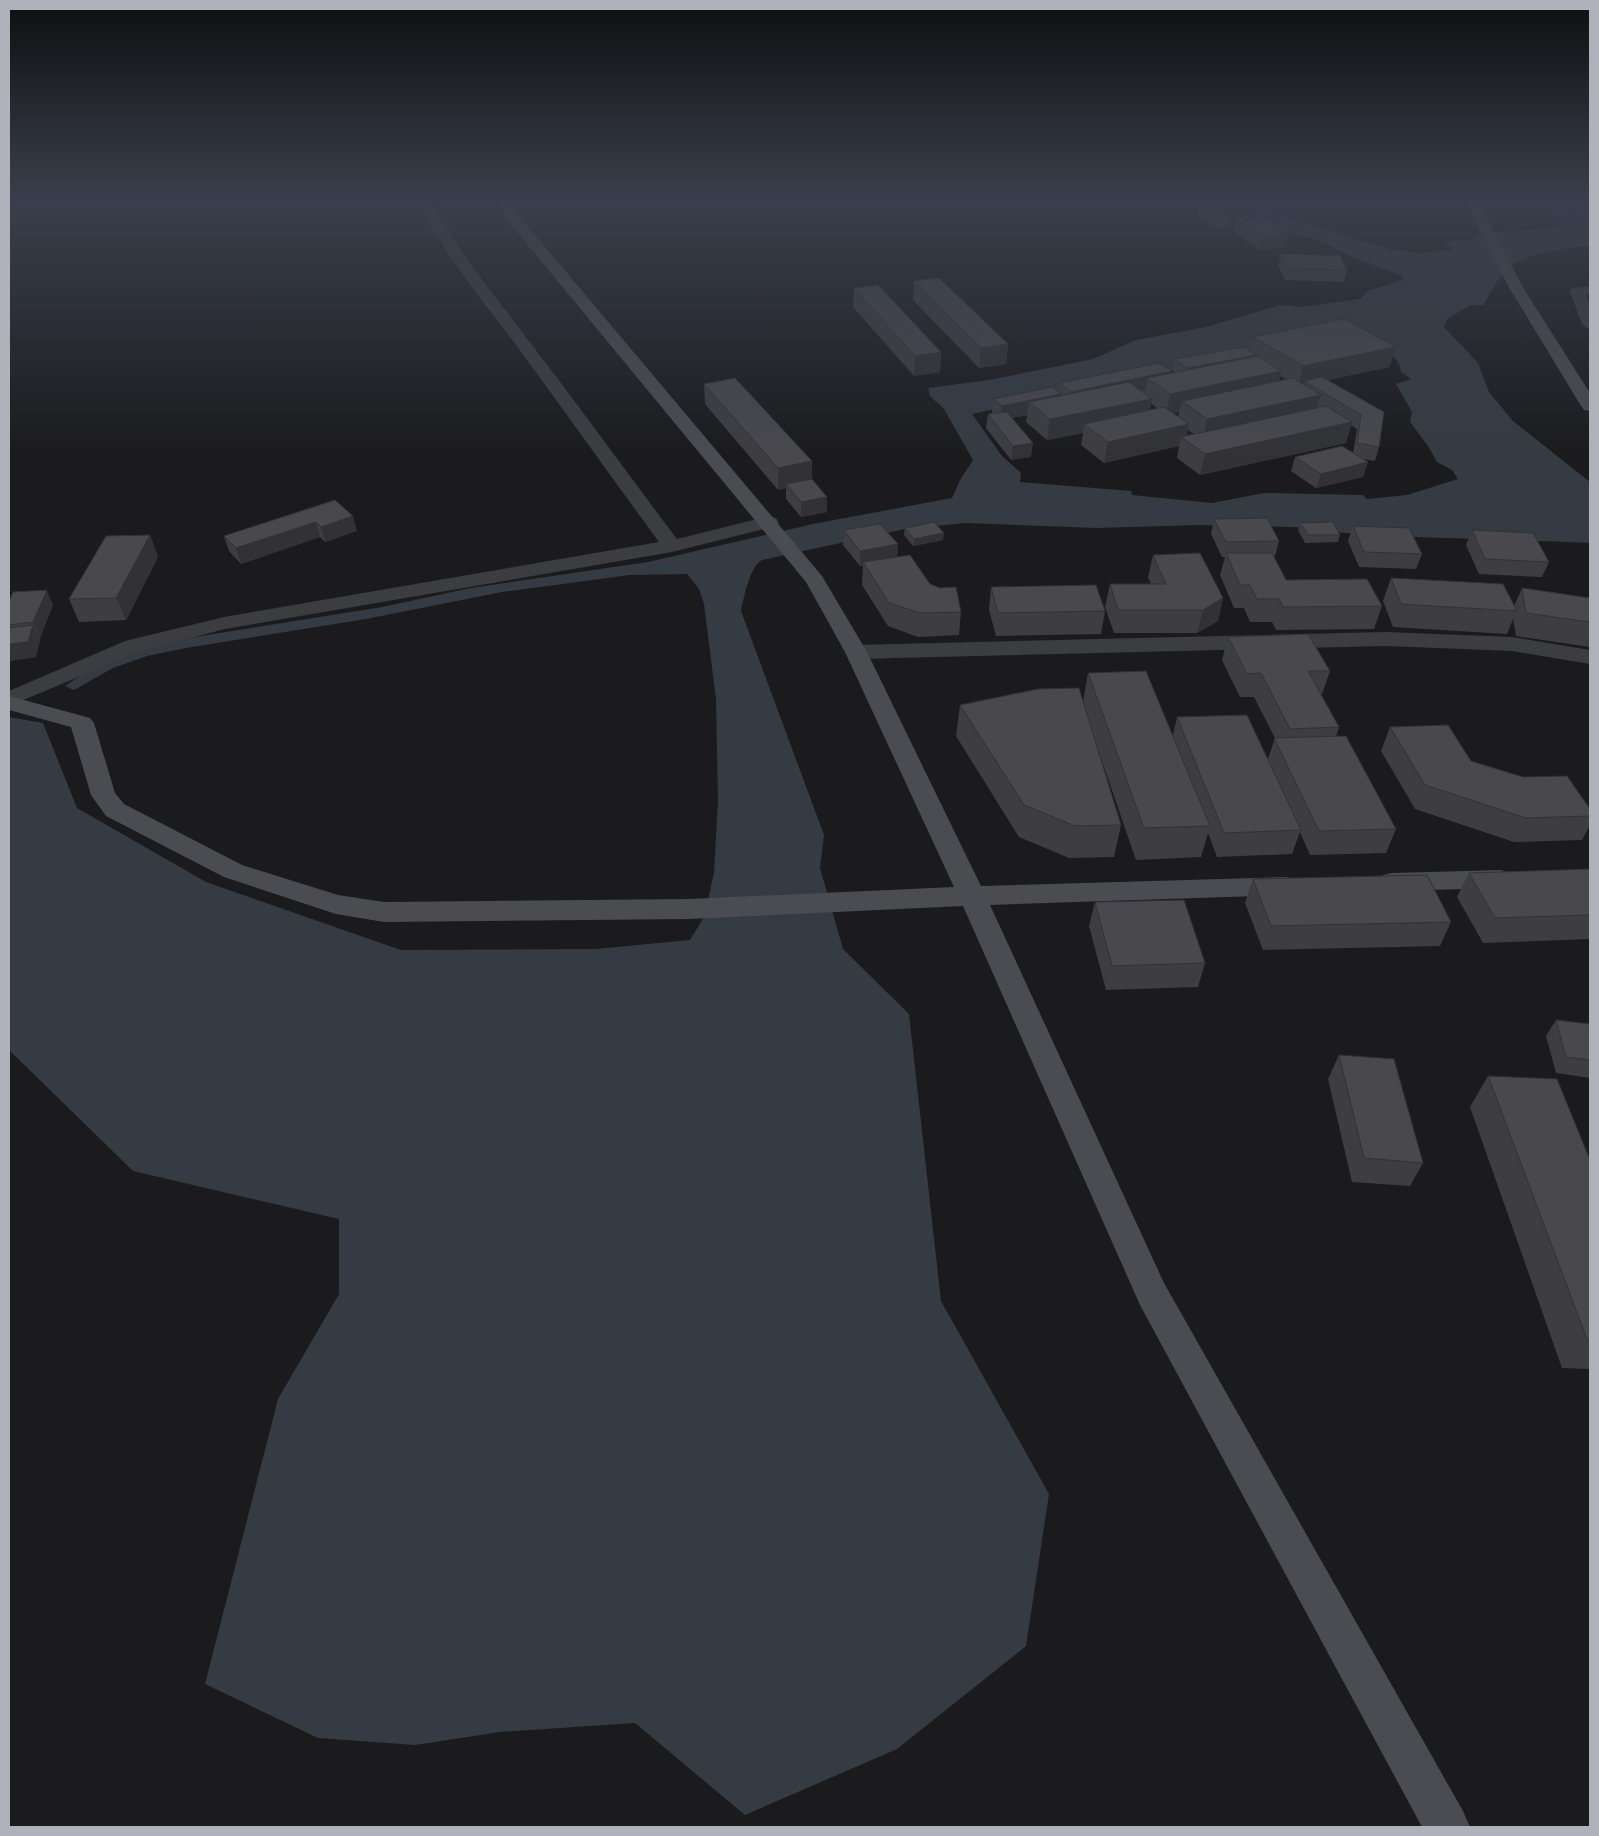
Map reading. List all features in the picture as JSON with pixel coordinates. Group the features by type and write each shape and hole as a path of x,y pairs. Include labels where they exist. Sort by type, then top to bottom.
{"street":[{"path":"476,284 522,343 672,546"},
{"path":"568,284 802,563 815,580 856,652 972,896 1152,1294 1447,1827"},
{"path":"1514,284 1588,399"},
{"path":"1590,290 1577,291 1590,324"},
{"path":"9,699 133,646 224,623 672,546 769,522"},
{"path":"856,652 1386,639 1512,644 1590,656"},
{"path":"9,703 82,723 103,795 115,810 232,871 336,904 384,912 690,909 972,896 1311,885"},
{"path":"1371,883 1520,878"}],"shaded area":[{"path":"1391,284 1495,284 1483,305 1471,305 1447,319 1444,327 1478,363 1489,392 1513,421 1590,482 1590,543 1430,538 1334,532 1331,528 1200,525 1096,528 965,523 905,529 762,560 751,575 744,598 741,611 824,835 820,868 843,949 909,1014 941,1301 1049,1494 1026,1646 897,1749 745,1815 635,1723 500,1732 415,1745 318,1738 205,1684 278,1399 339,1294 339,1219 133,1171 9,1050 9,717 43,723 77,808 206,882 401,950 596,949 690,940 704,917 714,873 718,800 716,699 704,604 699,589 687,574 630,575 502,592 366,619 186,648 147,656 113,668 74,690 65,686 110,656 145,645 382,607 471,588 648,562 813,524 952,498 960,480 973,460 944,409 930,396 928,388 989,380 1093,359 1136,340 1206,327 1280,305 1302,307 1360,299 1368,291","holes":["1375,344 1388,352 1398,362 1401,372 1411,379 1396,384 1412,412 1410,422 1437,462 1452,470 1458,479 1407,495 1367,499 1363,495 1264,493 1212,503 1132,495 1131,491 1020,482 1021,473 1002,456 972,414 1220,360"]}],"building":[{"path":"917,284 945,284 1008,344 981,348"},
{"path":"878,285 941,352 915,356 854,288"},
{"path":"1344,319 1396,347 1303,366 1253,337"},
{"path":"1244,347 1257,355 1187,368 1175,359"},
{"path":"1257,356 1282,371 1170,394 1147,378"},
{"path":"1159,363 1172,371 1071,392 1059,383"},
{"path":"1322,377 1384,412 1379,447 1357,443 1361,415 1304,381"},
{"path":"735,378 812,461 778,468 704,384"},
{"path":"1293,378 1321,395 1207,419 1182,401"},
{"path":"1129,382 1152,399 1050,419 1029,402"},
{"path":"1052,387 1061,394 1002,406 993,399"},
{"path":"1326,406 1352,422 1205,454 1181,437"},
{"path":"1164,407 1189,424 1108,442 1084,424"},
{"path":"1007,412 1033,443 1013,446 988,414"},
{"path":"1342,446 1368,462 1321,474 1295,457"},
{"path":"812,479 827,497 801,502 786,484"},
{"path":"335,500 353,516 321,527 316,522 236,548 224,536"},
{"path":"1267,518 1279,541 1226,542 1214,519"},
{"path":"934,522 944,533 914,539 905,528"},
{"path":"1333,522 1340,535 1308,535 1300,523"},
{"path":"880,524 898,544 860,551 844,530"},
{"path":"1353,526 1409,528 1422,554 1364,552"},
{"path":"1472,530 1533,533 1549,562 1485,559"},
{"path":"150,535 116,598 69,599 106,536"},
{"path":"1200,553 1223,598 1203,610 1118,610 1110,584 1166,584 1153,555"},
{"path":"1226,553 1272,553 1286,580 1367,579 1382,606 1283,607 1279,599 1257,599 1250,585 1240,585"},
{"path":"910,555 930,584 940,588 956,587 961,612 920,613 889,603 863,562"},
{"path":"1391,578 1503,584 1517,611 1401,604"},
{"path":"1096,585 1105,611 998,613 991,587"},
{"path":"1522,588 1590,598 1590,622 1526,613"},
{"path":"47,590 33,622 9,625 9,601 13,592"},
{"path":"33,625 28,642 9,644 9,628"},
{"path":"1308,634 1330,671 1308,671 1339,727 1290,729 1261,673 1247,674 1228,637"},
{"path":"1146,671 1210,826 1144,828 1088,673"},
{"path":"1079,688 1121,825 1075,826 1024,805 960,705 1038,689"},
{"path":"1247,715 1301,830 1224,833 1177,717"},
{"path":"1448,725 1471,761 1523,777 1567,776 1590,809 1590,816 1526,818 1425,785 1390,727"},
{"path":"1346,736 1396,829 1319,831 1274,738"},
{"path":"1590,869 1590,915 1495,918 1469,873"},
{"path":"1427,875 1451,922 1271,926 1253,879"},
{"path":"1184,900 1205,963 1112,966 1095,902"},
{"path":"1556,1020 1590,1024 1590,1060 1566,1057"},
{"path":"1339,1055 1394,1059 1423,1163 1364,1158"},
{"path":"1488,1076 1557,1079 1590,1160 1590,1339 1587,1339"}]}
